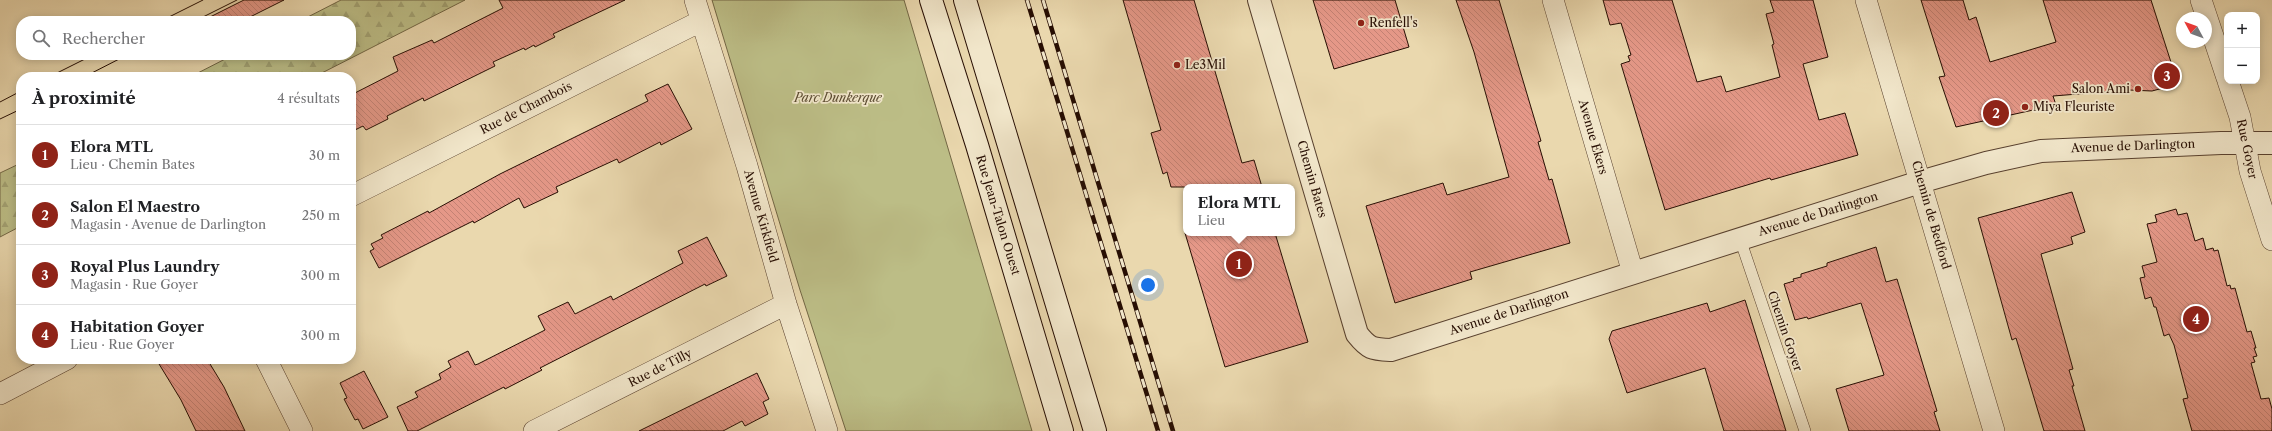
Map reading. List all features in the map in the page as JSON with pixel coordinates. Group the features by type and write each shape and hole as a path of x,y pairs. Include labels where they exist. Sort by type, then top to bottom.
{"street":[{"name":"Avenue Kirkfield","path":"695,0 746,166 786,304 827,431"},
{"name":"Rue Jean-Talon Ouest","path":"930,0 977,145 1062,431"},
{"path":"965,0 1095,431"},
{"name":"Chemin Bates","path":"1259,0 1358,334 1367,346 1376,350"},
{"name":"Avenue Ekers","path":"1553,0 1633,273"},
{"name":"Chemin de Bedford","path":"1866,0 1994,431"},
{"name":"Rue Goyer","path":"2201,0 2224,71"},
{"name":"Rue de Chambois","path":"356,194 701,21"},
{"name":"Rue Goyer","path":"2228,84 2240,117 2250,171 2272,240"},
{"name":"Avenue de Darlington","path":"1376,350 1391,350 1920,182 1986,163 2041,151 2272,142"},
{"name":"Rue de Tilly","path":"534,431 786,304"},
{"path":"0,394 57,364"},
{"path":"268,364 302,431"}],"lane":[{"name":"Chemin Goyer","path":"1740,239 1805,431"}],"green space":[{"path":"341,0 465,0 356,56 356,16 310,16"},
{"name":"Parc Dunkerque","path":"712,0 904,0 1032,431 846,431 800,290"},
{"path":"223,60 347,60 324,72 200,72"},
{"path":"16,165 16,229 0,237 0,173"}],"building":[{"path":"244,0 284,0 252,16 212,16"},
{"path":"499,0 625,0 553,34 555,37 535,47 534,45 525,50 524,48 493,62 495,66 424,101 423,98 387,116 388,119 366,130 363,126 356,130 356,92 398,71 393,57 432,40 434,43 503,8"},
{"name":"Le3Mil","path":"1123,0 1194,0 1242,163 1254,160 1261,184 1183,184 1183,187 1171,187 1167,172 1163,174 1151,133 1161,130"},
{"name":"Renfell's","path":"1313,0 1395,0 1409,47 1334,69"},
{"path":"1456,0 1499,0 1541,141 1538,142 1549,180 1552,179 1570,243 1470,272 1472,279 1395,303 1366,206 1443,183 1447,195 1509,177 1474,52"},
{"path":"1603,0 1672,0 1697,82 1721,76 1726,92 1780,77 1772,45 1774,44 1766,14 1774,12 1770,0 1813,0 1828,57 1803,64 1819,120 1845,113 1858,155 1771,180 1770,178 1665,210 1621,64 1630,61 1628,56 1631,55 1621,23 1610,25"},
{"path":"1921,0 1963,0 1969,20 1976,17 1990,62 2056,42 2043,0 2151,0 2178,84 2152,91 2129,90 2053,96 2056,105 1956,127 1939,77 1945,76"},
{"path":"668,84 692,129 661,145 660,142 619,163 617,159 556,187 558,192 524,208 519,198 474,223 473,221 379,268 370,251 374,249 371,244 383,238 381,235 428,211 429,213 500,174 648,101 645,95"},
{"path":"2072,192 2085,232 2071,237 2073,244 2041,254 2073,369 2069,370 2074,386 2072,386 2085,431 2044,431 2016,338 2012,340 1978,218"},
{"path":"2176,209 2178,215 2187,213 2195,241 2203,238 2206,250 2213,248 2214,251 2218,250 2227,286 2230,285 2231,289 2235,288 2247,332 2251,331 2256,348 2254,348 2257,356 2253,357 2255,362 2251,363 2261,399 2269,398 2272,409 2272,431 2192,431 2183,399 2188,398 2174,345 2169,334 2164,336 2156,307 2154,307 2151,297 2145,299 2140,278 2145,277 2142,266 2157,262 2147,224 2157,222 2155,215"},
{"path":"1186,236 1276,236 1308,342 1225,367"},
{"path":"707,237 727,276 706,286 705,284 540,368 542,370 505,389 504,387 417,431 408,431 397,407 418,397 415,392 441,379 439,374 451,367 448,361 468,351 475,365 478,364 545,330 538,316 568,302 575,314 611,296 613,300 683,263 678,251"},
{"path":"1876,247 1886,282 1897,279 1937,411 1934,412 1940,431 1849,431 1836,389 1884,375 1861,303 1808,319 1807,317 1795,320 1784,284 1801,277 1801,274 1827,266 1827,263"},
{"path":"1745,300 1786,431 1724,431 1705,368 1627,393 1609,339 1612,331 1707,303 1710,312"},
{"path":"159,364 210,364 224,387 245,431 196,431 181,400"},
{"path":"364,371 388,417 363,429 358,419 355,420 344,399 347,398 340,383"},
{"path":"757,373 769,399 763,402 768,414 745,426 742,421 723,431 639,431"}],"tram line":[{"path":"171,16 203,0"},
{"path":"205,16 237,0"},
{"path":"59,72 83,60"},
{"path":"94,72 117,60"},
{"path":"0,102 16,94"},
{"path":"0,119 16,111"}],"railway":[{"path":"1027,0 1158,431"},
{"path":"1043,0 1173,431"}],"place":[{"name":"Renfell's","path":"1361,23"},
{"name":"Le3Mil","path":"1177,65"},
{"name":"Royal Plus Laundry","path":"2167,76"},
{"name":"Salon Ami","path":"2138,89"},
{"name":"Miya Fleuriste","path":"2025,107"},
{"name":"Salon El Maestro","path":"1996,113"},
{"name":"Elora MTL","path":"1239,264"},
{"name":"Habitation Goyer","path":"2196,319"}]}
